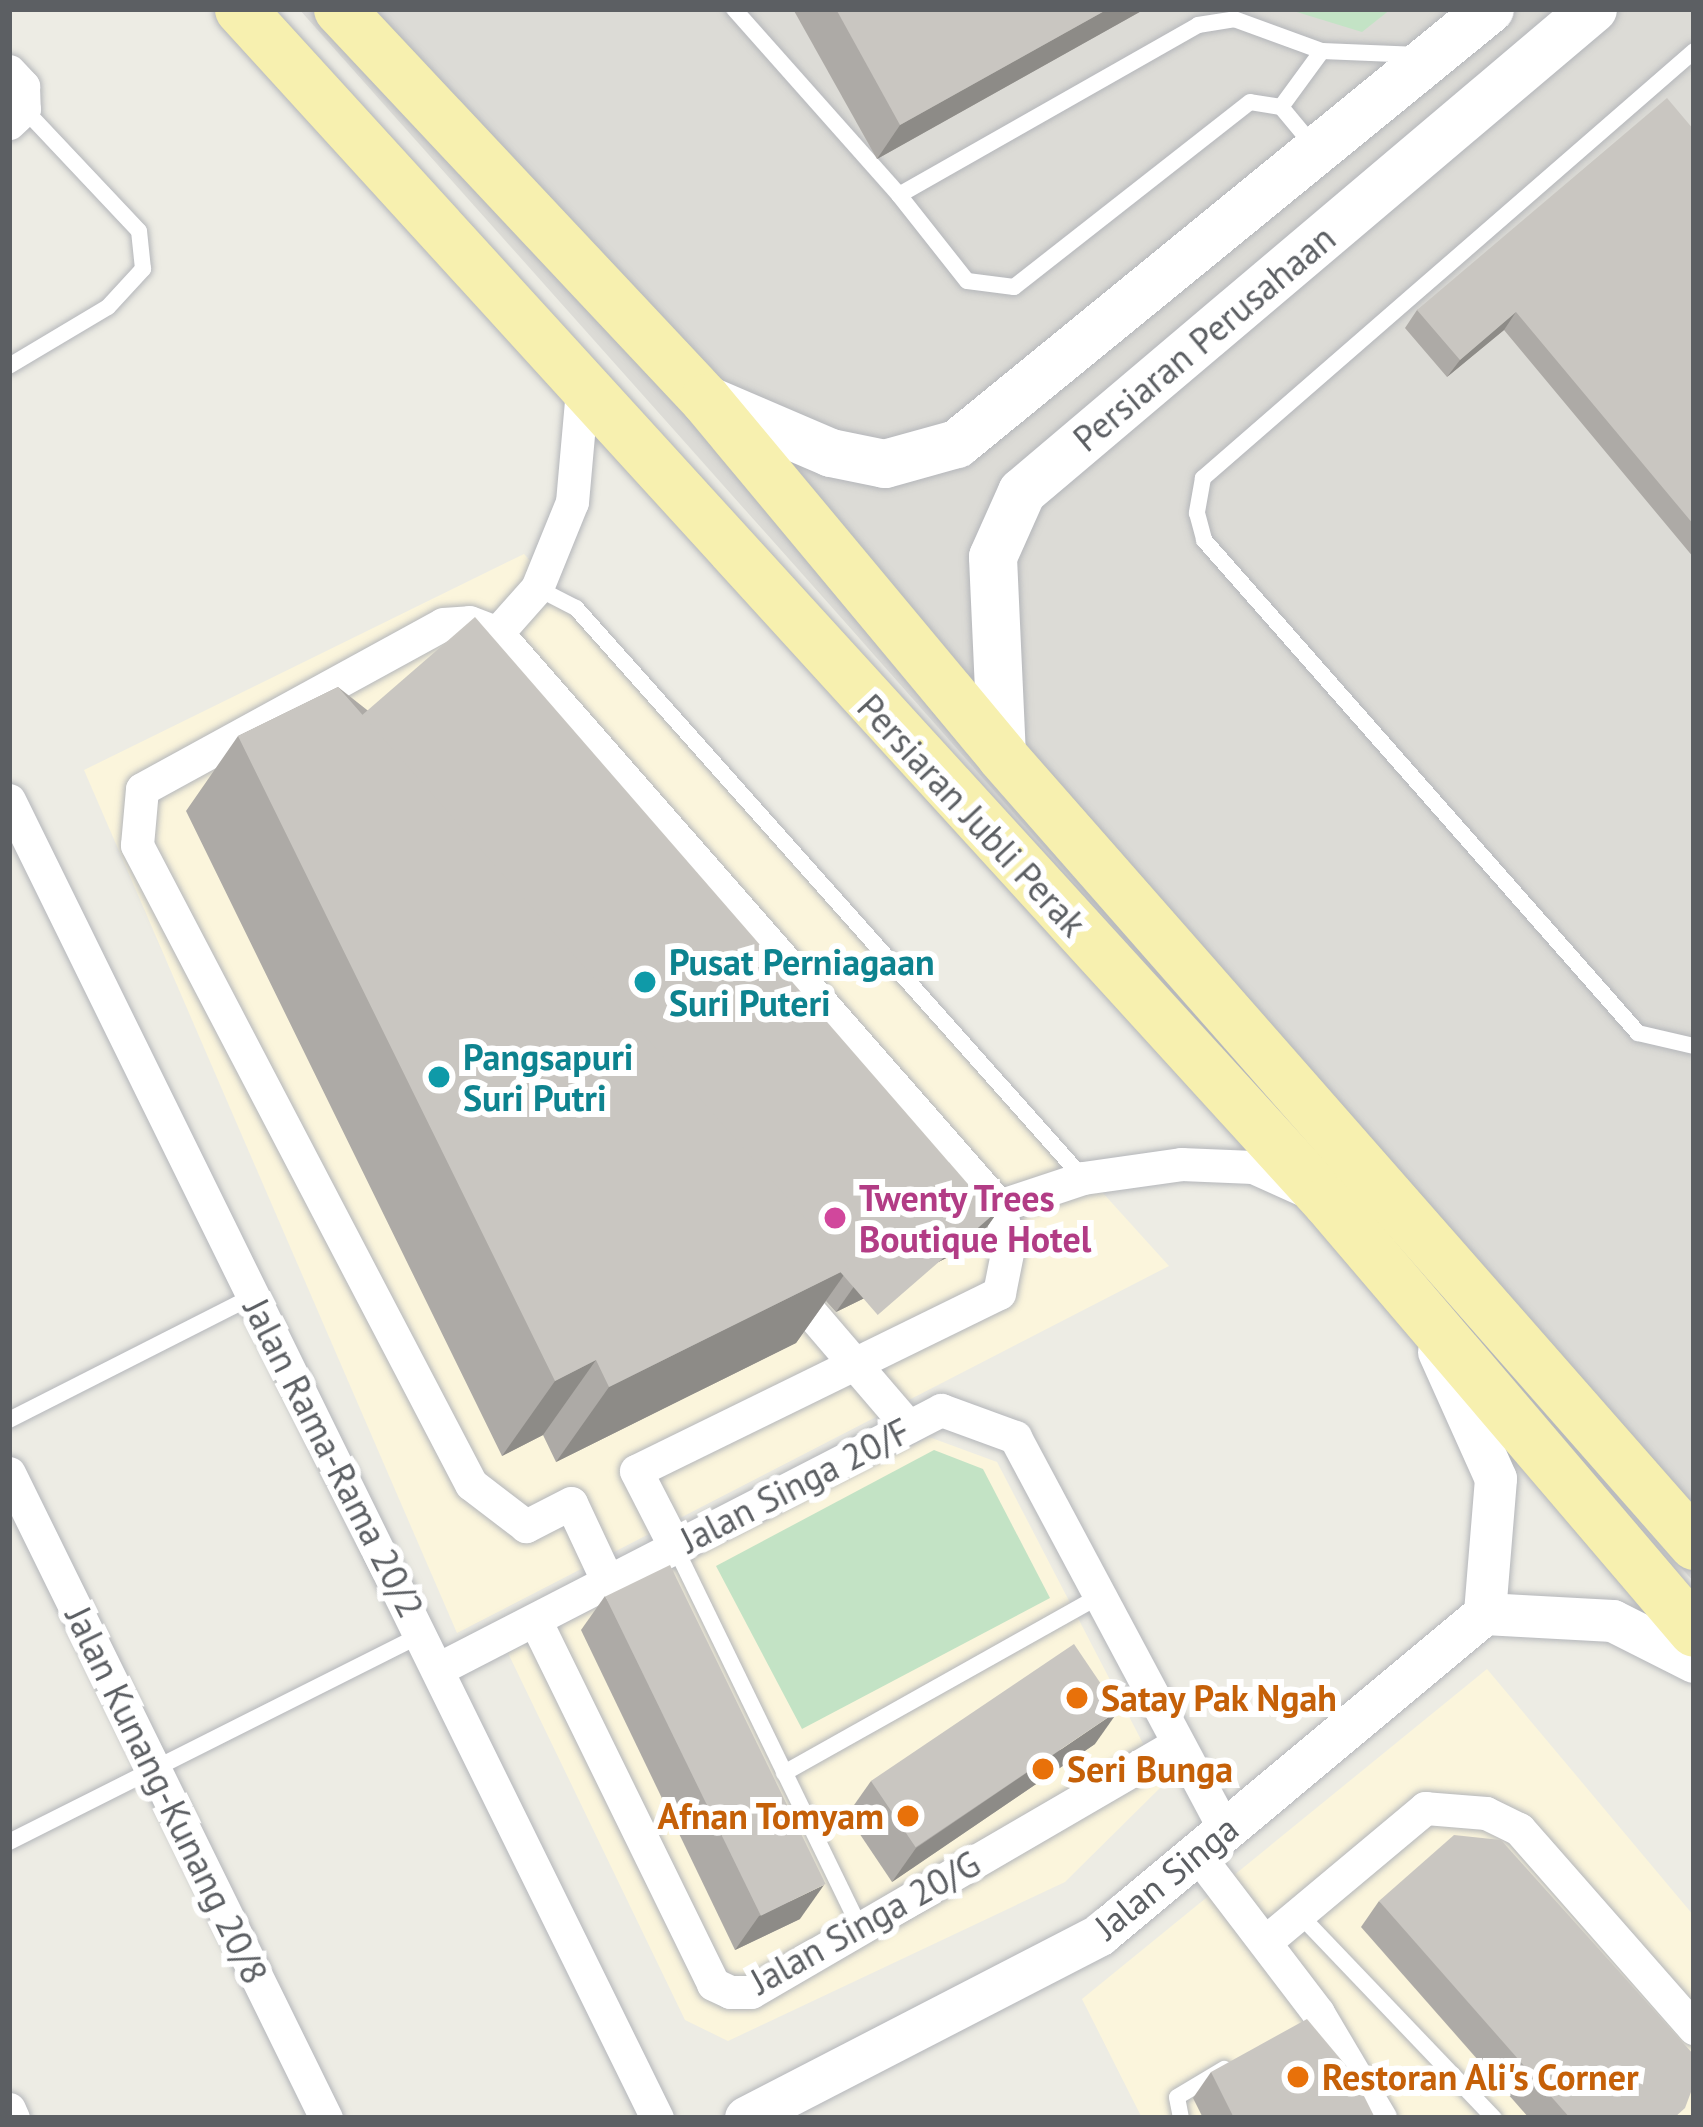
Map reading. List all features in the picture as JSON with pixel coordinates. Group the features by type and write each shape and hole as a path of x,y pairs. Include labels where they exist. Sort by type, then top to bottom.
{"main road":[{"name":"Persiaran Jubli Perak","path":"240,9 582,391 1327,1201 1694,1631"},
{"name":"Persiaran Jubli Perak","path":"339,9 704,399 1002,756 1694,1544"},
{"name":"Persiaran Perusahaan","path":"704,399 831,453 885,464 928,458 956,444 1490,9"},
{"name":"Persiaran Perusahaan","path":"1002,756 993,557 1022,493 1593,9"}],"street":[{"path":"9,71 23,86 16,116"},
{"path":"497,633 537,588 572,502 582,391"},
{"path":"608,1582 572,1503 526,1526 471,1484 137,845 142,789 443,624 497,633 998,1206 1010,1243 998,1293 636,1471 675,1547"},
{"path":"281,713 312,748"},
{"name":"Jalan Rama-Rama 20/2","path":"10,804 423,1634 657,2118"},
{"path":"998,1206 1083,1178 1181,1164 1253,1167 1327,1201"},
{"path":"763,1257 908,1426"},
{"path":"1408,1292 1496,1479 1485,1614 1613,1621 1694,1662"},
{"name":"Jalan Singa 20/F","path":"438,1669 941,1410 1015,1437 1178,1743 1211,1842 1308,2019 1380,2118"},
{"name":"Jalan Kunang-Kunang 20/8","path":"9,1473 326,2118"},
{"name":"Jalan Singa","path":"746,2118 1100,1935 1485,1614"},
{"name":"Jalan Singa 20/G","path":"535,1620 713,1984 751,1992 1178,1743"},
{"path":"1265,1942 1425,1808 1486,1813 1519,1829 1694,2028"},
{"path":"9,2109 13,2118"}],"lane":[{"path":"734,9 899,195 967,281 1014,287 1223,117 1250,102 1281,106 1317,149"},
{"path":"899,195 1198,26 1234,19 1322,51 1432,56"},
{"path":"1281,106 1322,51"},
{"path":"1694,51 1203,478 1197,513 1204,540 1638,1033 1694,1046"},
{"path":"9,366 108,307 143,269 139,231 16,116"},
{"path":"537,588 576,608 1083,1178"},
{"path":"9,1420 253,1296"},
{"path":"675,1547 860,1928"},
{"path":"784,1773 1100,1596"},
{"path":"9,1843 423,1634"},
{"path":"1299,1914 1494,2118"},
{"path":"1181,2118 1177,2097 1237,2061"}],"shaded area":[{"path":"299,9 1694,9 1694,1582 829,604"},
{"path":"524,554 1169,1266 457,1633 84,770"},
{"path":"929,1437 997,1462 1164,1784 1065,1882 728,2041 685,2020 508,1653"},
{"path":"1487,1669 1694,1916 1694,2118 1142,2118 1082,1999"}],"green space":[{"path":"1287,9 1391,9 1362,32"},
{"path":"934,1450 983,1469 1050,1598 802,1729 716,1566"}],"building":[{"path":"836,9 1108,9 900,125"},
{"path":"1667,98 1694,130 1694,525 1516,312 1460,360 1417,310"},
{"name":"Pusat Perniagaan Suri Puteri","path":"475,617 994,1214 878,1315 359,718"},
{"path":"338,687 849,1268 609,1387 596,1360 555,1381 238,736"},
{"path":"670,1565 826,1884 761,1916 605,1597"},
{"path":"1074,1644 1119,1710 916,1847 871,1781"},
{"path":"1454,1835 1501,1840 1694,2055 1694,2084 1685,2108 1674,2118 1570,2118 1379,1901"},
{"path":"1307,2019 1353,2074 1375,2118 1234,2118 1211,2072"}],"place":[{"name":"Pusat Perniagaan Suri Puteri","path":"645,982"},
{"name":"Pangsapuri Suri Putri","path":"439,1077"},
{"name":"Twenty Trees Boutique Hotel","path":"835,1218"},
{"name":"Satay Pak Ngah","path":"1077,1698"},
{"name":"Seri Bunga","path":"1043,1769"},
{"name":"Afnan Tomyam","path":"908,1816"},
{"name":"Restoran Ali's Corner","path":"1298,2077"}]}
